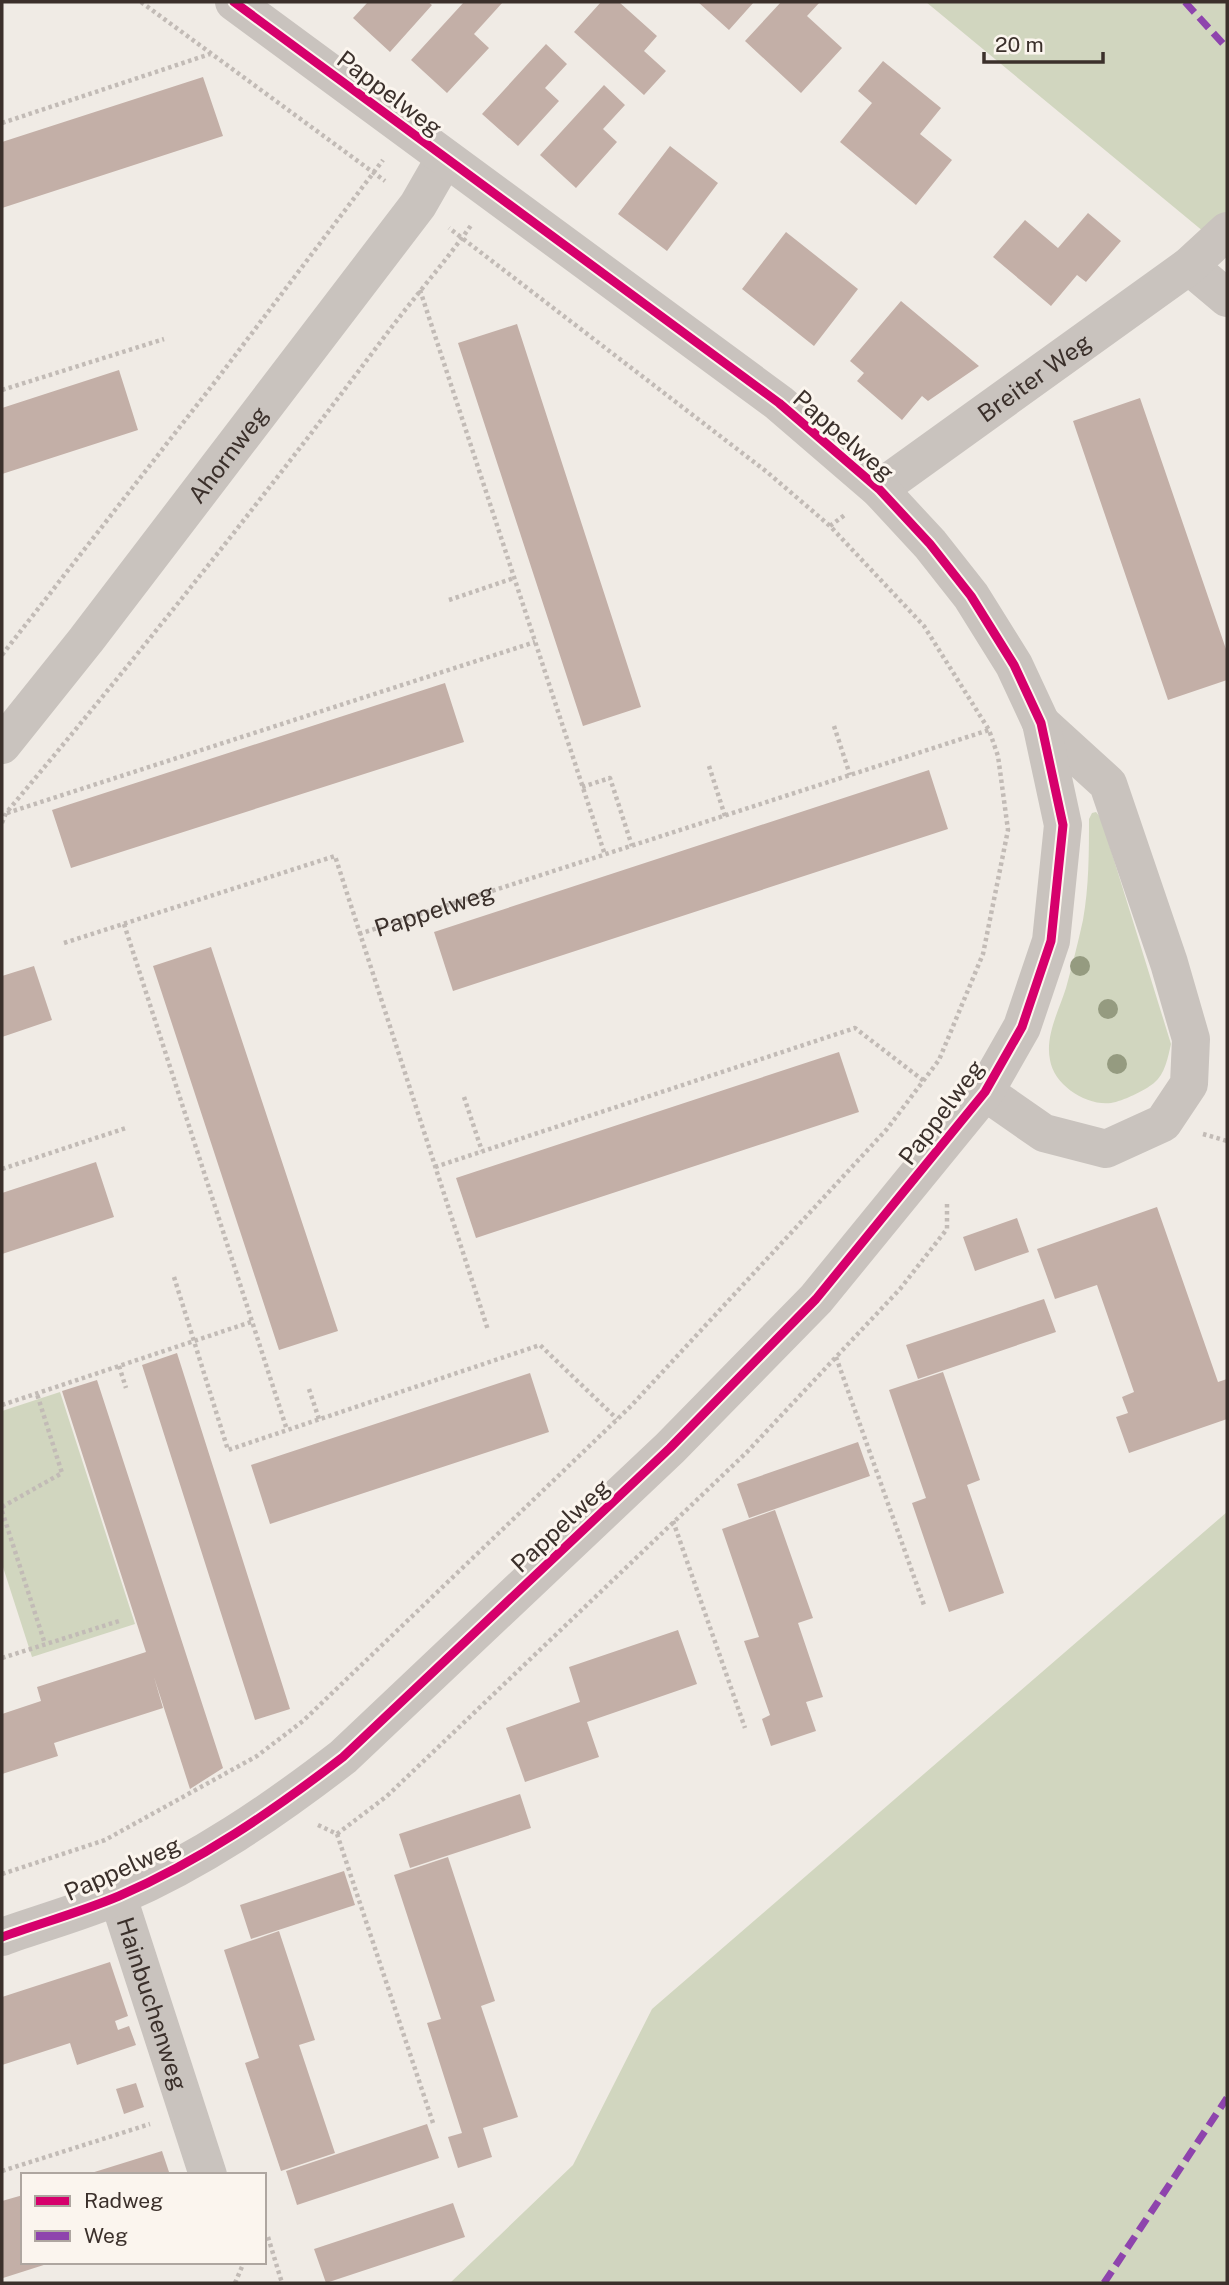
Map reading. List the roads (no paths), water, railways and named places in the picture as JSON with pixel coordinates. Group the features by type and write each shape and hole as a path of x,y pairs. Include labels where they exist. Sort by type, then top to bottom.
{"street":[{"name":"Pappelweg","path":"2,1937 118,1897 196,1857 284,1803 343,1757 670,1448 816,1299 985,1092 1022,1027 1051,941 1063,825 1041,723 1014,665 971,596 930,544 879,489 779,402 234,2"},
{"name":"Ahornweg","path":"2,746 418,205 445,158"},
{"name":"Breiter Weg","path":"879,489 1189,266 1227,231"},
{"path":"1189,266 1227,298"},
{"name":"Pappelweg","path":"985,1092 1044,1133 1106,1149 1163,1124 1189,1084 1191,1039 1169,964 1108,784 1041,723"},
{"name":"Hainbuchenweg","path":"118,1897 207,2173"}]}
